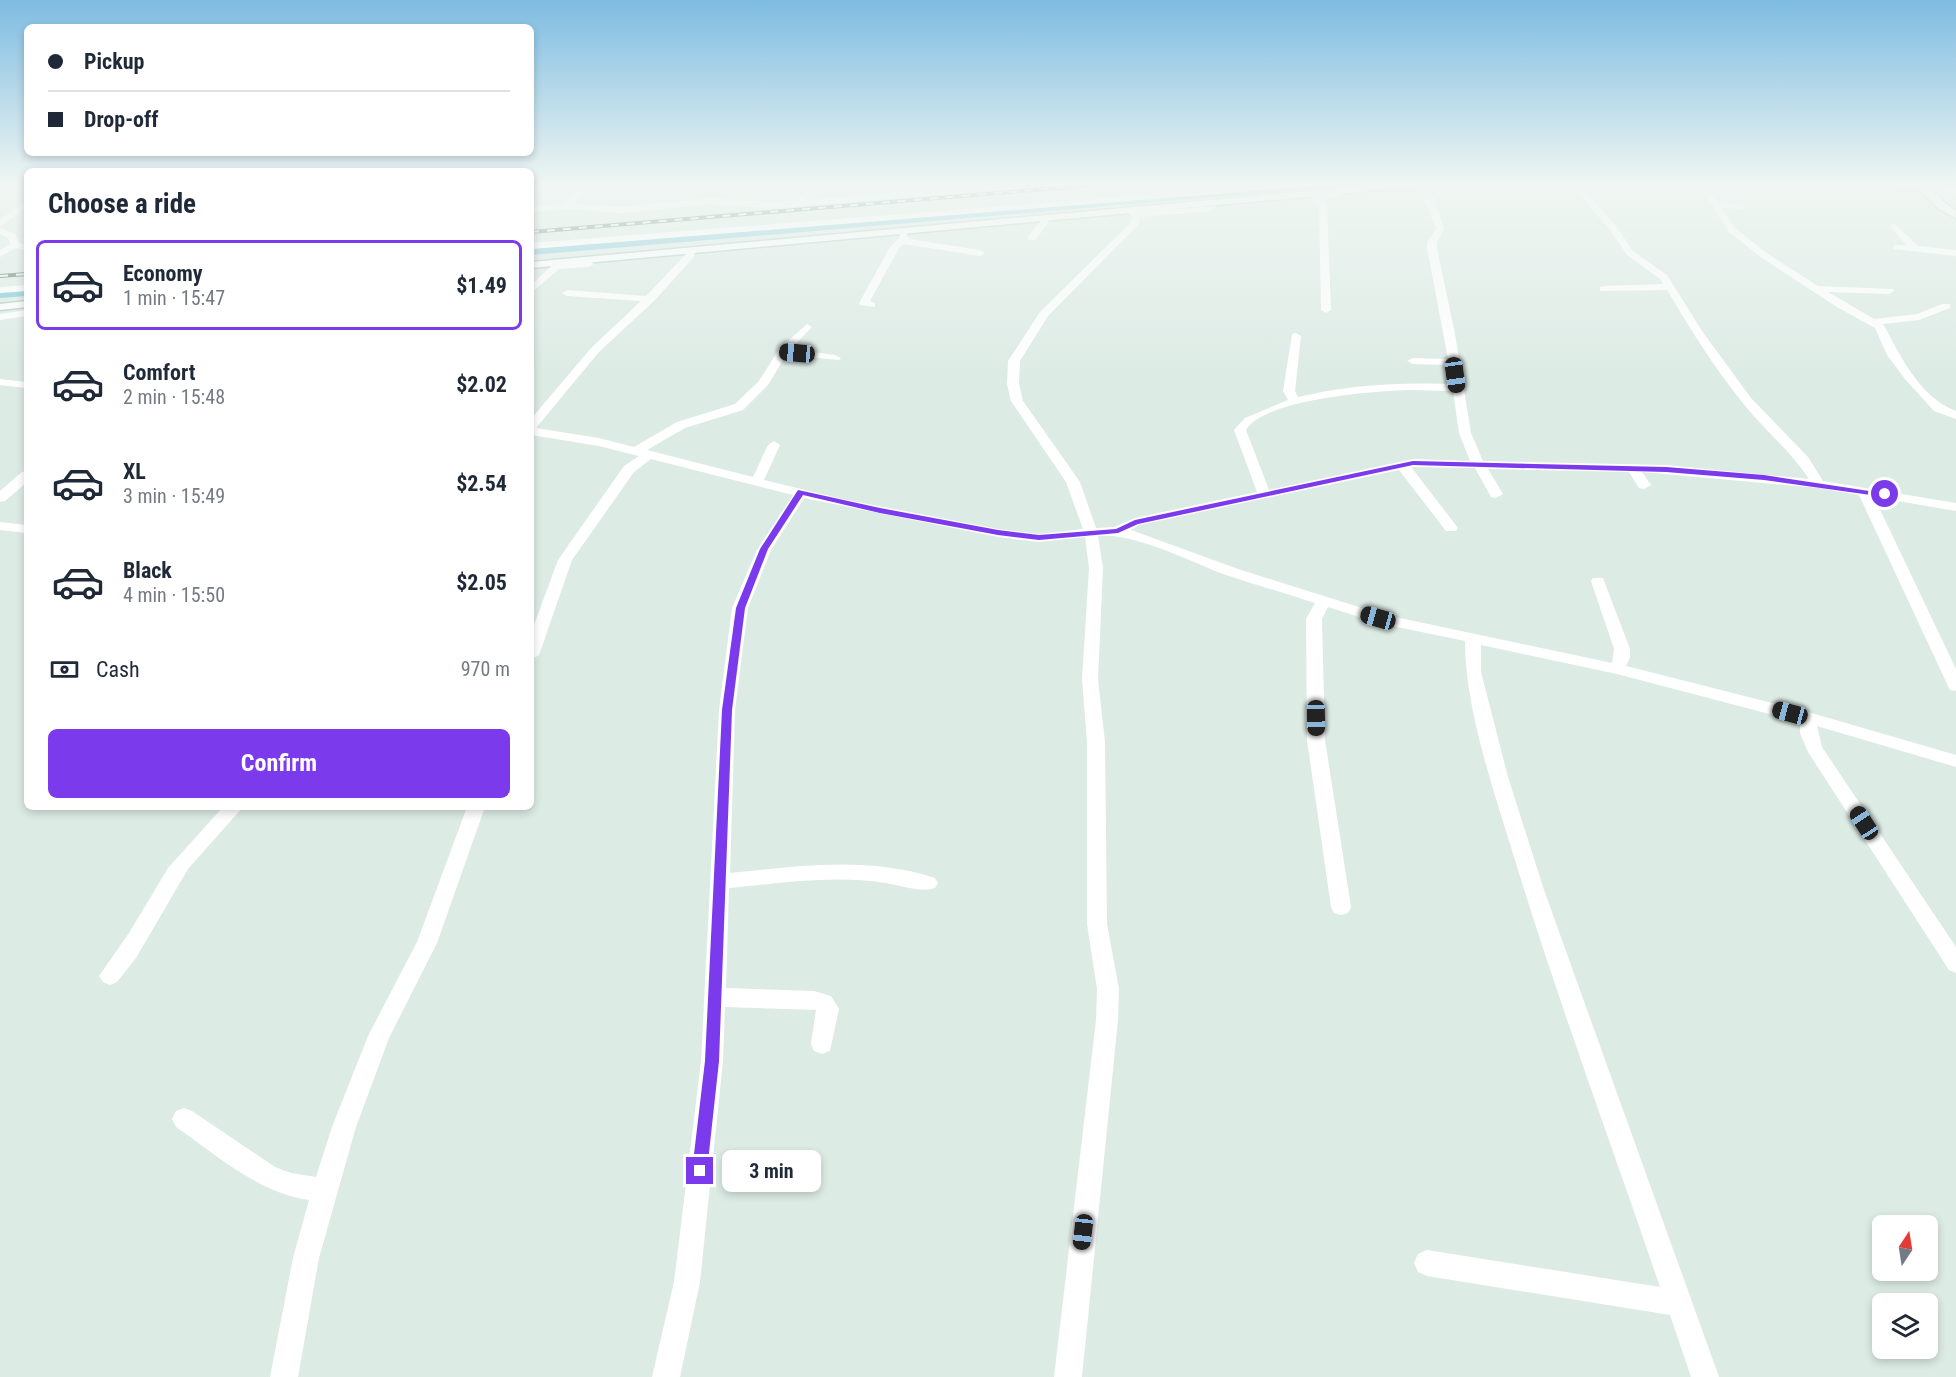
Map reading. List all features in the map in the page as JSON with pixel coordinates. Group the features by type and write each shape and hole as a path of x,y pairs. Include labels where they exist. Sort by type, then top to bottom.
{"street":[{"path":"534,287 560,264 758,246"},
{"path":"871,305 864,303 895,246"},
{"path":"949,246 980,253"},
{"path":"1068,1377 1108,989 1097,924 1095,874 1097,780 1090,650 1097,577 1091,533 1084,509 1068,472 1017,401 1013,384 1014,362 1044,314 1112,246"},
{"path":"1324,246 1326,310"},
{"path":"1432,246 1449,334 1456,388 1469,445 1496,494"},
{"path":"1625,246 1630,254 1664,277 1698,332 1747,401 1803,460 1819,484"},
{"path":"1753,246 1841,305 1879,326 1901,367 1938,408 1956,416"},
{"path":"1897,247 1956,253"},
{"path":"534,425 582,364 650,298 690,256 692,251"},
{"path":"1746,255 1765,256"},
{"path":"534,265 589,264"},
{"path":"1841,276 1845,290"},
{"path":"1604,289 1671,287"},
{"path":"0,290 24,288"},
{"path":"1818,289 1888,291"},
{"path":"567,292 650,298"},
{"path":"0,307 24,304"},
{"path":"1874,322 1919,317 1946,306"},
{"path":"0,317 24,313"},
{"path":"534,647 565,561 642,453 681,425 739,407 764,383 783,351 807,327"},
{"path":"1293,399 1289,391 1296,336"},
{"path":"783,351 836,358"},
{"path":"1413,361 1453,362"},
{"path":"0,382 24,385"},
{"path":"1264,494 1240,430 1241,426 1274,406 1293,399 1383,387 1456,388"},
{"path":"534,430 642,453 880,511 1023,536 1055,537 1118,531 1323,602 1422,629 1617,669 1808,718 1956,761"},
{"path":"757,481 774,445"},
{"path":"1118,531 1135,522 1264,494 1402,465 1441,463 1633,468 1819,484 1956,507"},
{"path":"1402,465 1451,528"},
{"path":"1633,468 1644,485"},
{"path":"2,494 24,477"},
{"path":"1863,491 1956,686"},
{"path":"666,1377 687,1282 712,1061 722,881 727,710 740,608 764,549 801,492"},
{"path":"0,526 24,529"},
{"path":"1598,581 1622,649 1622,658 1617,669"},
{"path":"1323,602 1314,619 1316,740 1341,907"},
{"path":"1473,639 1473,672 1499,777 1534,890 1677,1303 1705,1377"},
{"path":"1808,718 1809,733 1814,748 1956,964"},
{"path":"110,976 127,958 174,874 190,853 231,810"},
{"path":"284,1377 306,1258 344,1127 379,1036 428,943 475,810"},
{"path":"722,881 837,870 886,874 928,883"},
{"path":"714,997 814,1000 823,1003 828,1009 822,1044"},
{"path":"184,1119 267,1176 291,1185 324,1190"},
{"path":"1428,1263 1677,1303"}],"waterway":[{"path":"534,252 600,246"},
{"path":"0,295 24,293"}],"railway":[{"path":"0,276 24,274"}],"route":[{"path":"700,1171 712,1061 722,881 727,710 740,608 764,549 801,492 880,511 1039,538 1118,531 1135,522 1413,463 1666,469 1819,484 1885,494"}]}
